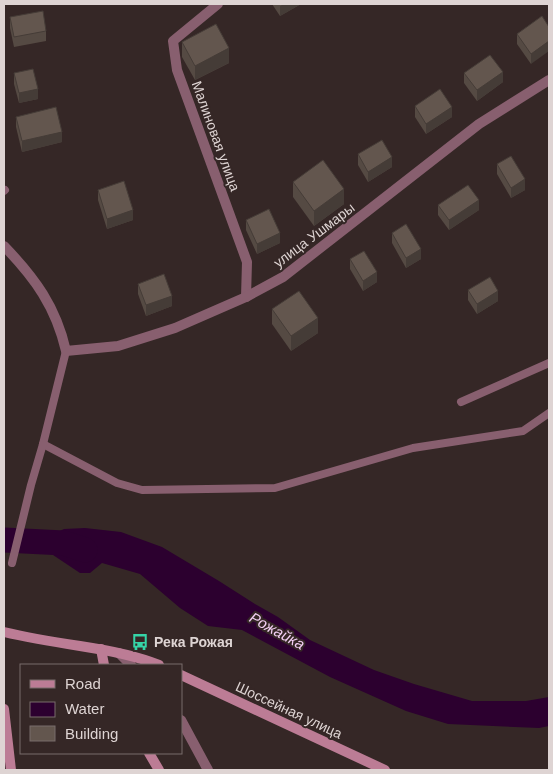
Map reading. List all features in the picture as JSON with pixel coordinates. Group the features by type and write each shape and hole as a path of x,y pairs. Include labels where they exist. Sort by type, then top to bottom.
{"street":[{"name":"Малиновая улица","path":"218,4 173,41 177,70 247,262 246,297"},
{"name":"улица Ушмары","path":"66,351 118,346 176,328 246,297 282,277 478,124 549,80"},
{"path":"4,246 40,289 59,326 66,351"},
{"path":"4,632 29,638 101,649 156,664"},
{"path":"101,649 104,664"},
{"path":"119,653 130,664"},
{"name":"Шоссейная улица","path":"182,675 384,770"},
{"path":"4,709 12,770"},
{"path":"182,722 208,770"},
{"path":"150,754 159,770"}],"lane":[{"path":"12,563 30,485 43,444 66,351"},
{"path":"461,402 549,363"},
{"path":"43,444 117,484 142,490 275,488 413,448 523,431 549,413"}],"water":[{"path":"85,528 121,532 162,547 278,617 310,640 374,670 472,701 526,701 549,697 549,726 539,728 448,724 406,711 330,677 242,630 208,626 180,608 140,574 102,563 90,573 80,573 53,555 51,535 64,529"}],"building":[{"path":"43,11 46,31 14,37 10,17"},
{"path":"542,16 549,27 549,41 531,54 517,34"},
{"path":"216,24 229,48 195,66 182,42"},
{"path":"490,55 503,72 477,90 464,73"},
{"path":"33,69 38,89 19,93 14,73"},
{"path":"440,89 452,107 426,124 415,106"},
{"path":"56,107 62,132 22,141 16,117"},
{"path":"382,140 392,157 368,172 358,154"},
{"path":"511,156 525,179 511,188 497,164"},
{"path":"323,160 344,189 314,211 293,182"},
{"path":"124,181 133,210 107,219 98,190"},
{"path":"468,185 479,200 449,220 438,205"},
{"path":"269,209 280,233 257,244 246,220"},
{"path":"406,224 421,249 406,258 392,233"},
{"path":"364,251 377,272 363,281 350,259"},
{"path":"164,274 172,296 146,305 138,284"},
{"path":"490,277 498,291 477,304 468,290"},
{"path":"299,291 318,318 291,336 272,309"}],"waterway":[{"name":"Рожайка","path":"4,540 64,543 85,550"}],"place":[{"name":"Река Рожая","path":"140,642"}]}
